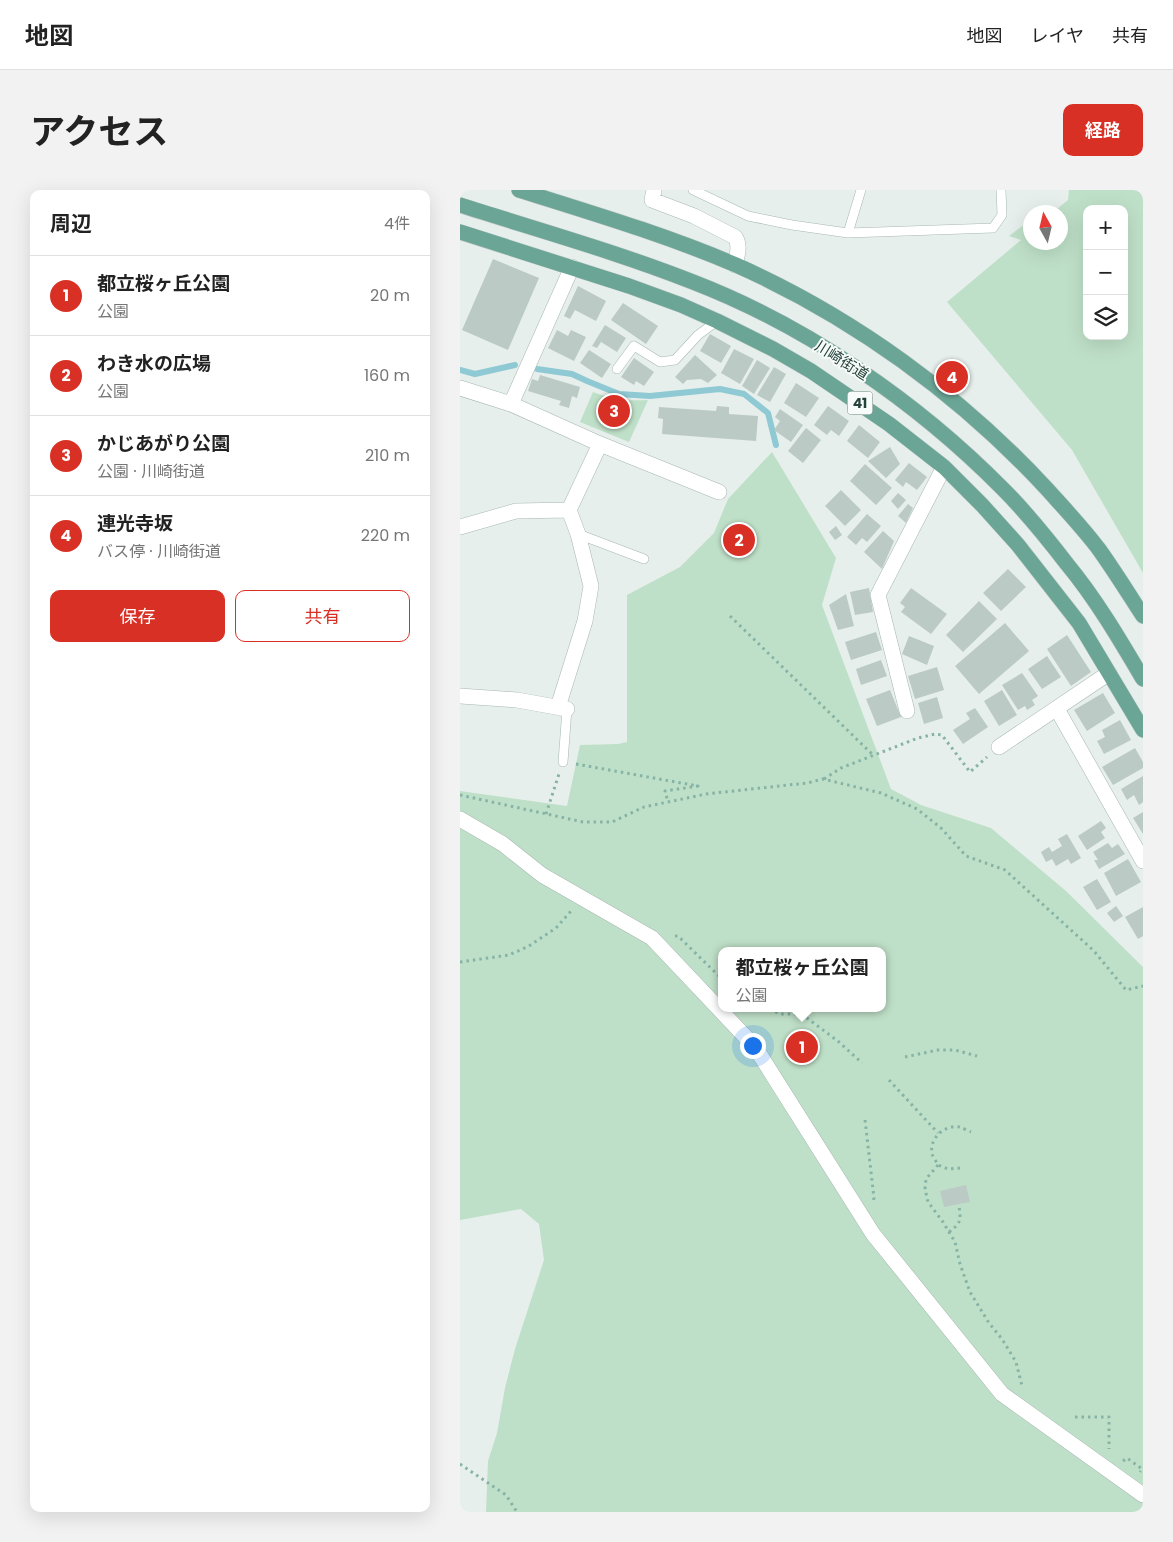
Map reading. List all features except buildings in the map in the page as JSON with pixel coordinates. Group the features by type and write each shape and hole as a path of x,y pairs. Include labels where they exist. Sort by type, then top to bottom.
{"main road":[{"path":"519,190 647,231 735,265 797,296 865,336 934,384 987,430 1031,472 1068,512 1097,548 1143,616"},
{"name":"川崎街道","path":"460,205 694,282 785,325 874,380 957,446 1003,489 1069,566 1101,611 1143,679"},
{"name":"41","path":"460,232 572,267 681,305 717,321 773,349 811,371 889,424 944,467 982,505 1024,553 1079,622 1143,730"}],"street":[{"path":"654,190 652,200 694,216 735,236 738,240 735,265"},
{"path":"511,404 572,267"},
{"path":"460,388 511,404 600,444 719,492"},
{"path":"460,696 517,700 563,708 585,621 591,586 578,534 569,510 600,444"},
{"path":"907,711 878,595 944,467"},
{"path":"460,527 516,511 569,510"},
{"path":"999,747 1110,673"},
{"path":"1057,709 1143,861"},
{"path":"460,819 503,844 542,875 652,938 718,1008"},
{"path":"722,1012 755,1047 873,1234 1002,1394 1143,1495"}],"lane":[{"path":"693,190 748,216 848,233 993,228 1002,216 1001,190"},
{"path":"848,233 861,190"},
{"path":"618,369 634,346 660,362 675,360 698,335 717,321"},
{"path":"578,534 644,558"},
{"path":"563,708 563,762"}],"path":[{"path":"730,616 873,756"},
{"path":"460,795 582,822 612,822 644,807 706,794 807,783 823,779 841,768 918,738 935,734 942,735 970,772"},
{"path":"546,814 563,762 698,786 665,791 668,802"},
{"path":"823,779 881,793 917,809 941,828 966,856 1005,870 1094,951 1126,990 1143,986"},
{"path":"460,962 509,955 529,946 556,928 583,898"},
{"path":"776,1012 779,1014 795,1014 807,1018 839,1042 862,1063"},
{"path":"905,1057 938,1050 955,1050 977,1056"},
{"path":"889,1080 938,1133"},
{"path":"864,1219 874,1198 865,1120"},
{"path":"960,1168 948,1169 938,1164 932,1153 933,1142 938,1133 948,1128 960,1127 971,1132"},
{"path":"938,1164 926,1179 925,1189 928,1202 955,1242 960,1264 970,1292 1016,1362 1023,1394 1023,1409"},
{"path":"949,1232 958,1225 960,1218 959,1206"},
{"path":"1075,1417 1109,1417 1108,1449 1124,1461 1127,1458 1142,1469 1140,1472 1143,1474"},
{"path":"460,1464 506,1495 517,1512"}],"green space":[{"path":"1069,190 1143,190 1143,573 1072,450 947,302 1021,240 1009,236 1023,225 1023,250 1068,250 1068,205 1062,205 1068,200"},
{"path":"593,392 620,399 648,400 629,442 580,422"},
{"path":"772,452 836,558 822,605 891,789 921,805 991,828 1066,891 1143,967 1143,1512 486,1512 488,1461 497,1433 505,1388 515,1349 544,1260 539,1224 521,1209 460,1220 460,791 567,806 580,745 627,742 627,595 680,567 714,533 728,499"}],"waterway":[{"path":"460,370 475,374 515,365"},
{"path":"537,369 572,374 619,394 650,396 720,389 744,394 768,413 776,445"}],"place":[{"name":"連光寺坂","path":"952,377"},
{"name":"かじあがり公園","path":"614,411"},
{"name":"わき水の広場","path":"739,540"},
{"name":"都立桜ヶ丘公園","path":"802,1047"}]}
